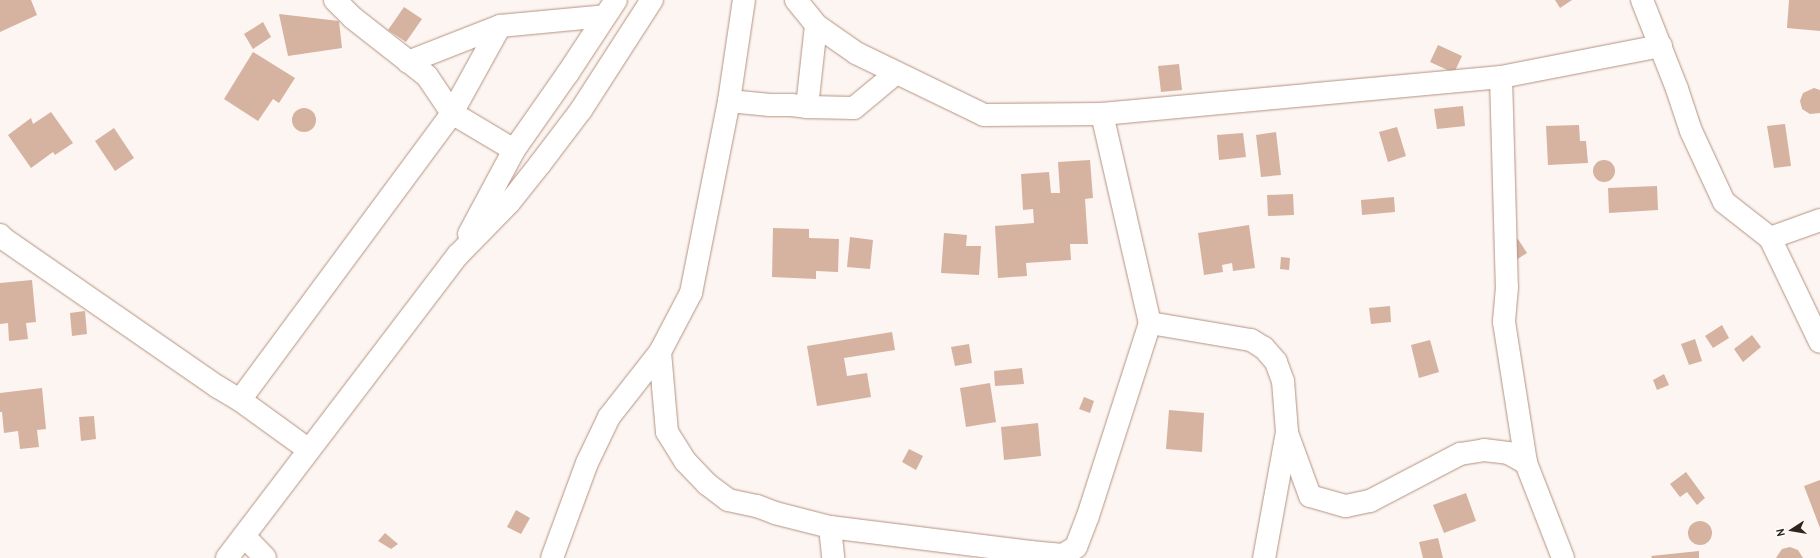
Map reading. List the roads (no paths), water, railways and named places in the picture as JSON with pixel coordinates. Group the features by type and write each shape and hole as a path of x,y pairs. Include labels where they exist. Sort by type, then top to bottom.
{"street":[{"path":"334,0 353,18 428,76 452,113 514,150"},
{"path":"226,558 458,255 509,203 540,164 581,110 652,0"},
{"path":"552,558 587,463 609,417 660,352 691,293 729,101 744,0"},
{"path":"796,0 816,25 856,54 895,74 984,115 1102,114 1501,77 1661,46"},
{"path":"1642,0 1661,46 1691,131 1724,202 1770,238 1820,342"},
{"path":"408,62 500,26 611,8"},
{"path":"458,255 514,150 611,8"},
{"path":"807,107 816,25"},
{"path":"240,400 452,113 500,26"},
{"path":"729,101 770,105 854,108 895,74"},
{"path":"1501,77 1507,287 1504,322 1526,463 1563,558"},
{"path":"660,352 667,432 685,461 706,484 728,500 757,506 776,513 830,527 1030,552 1063,554 1076,547 1111,448 1150,323 1102,114"},
{"path":"1770,238 1820,220"},
{"path":"1,236 218,387 240,400 308,450"},
{"path":"1150,323 1251,340 1264,348 1276,362 1283,381 1287,432 1264,558"},
{"path":"1287,432 1310,496 1346,506 1370,501 1460,454 1484,450 1508,453 1526,463"},
{"path":"830,527 833,558"},
{"path":"244,536 265,558"}]}
